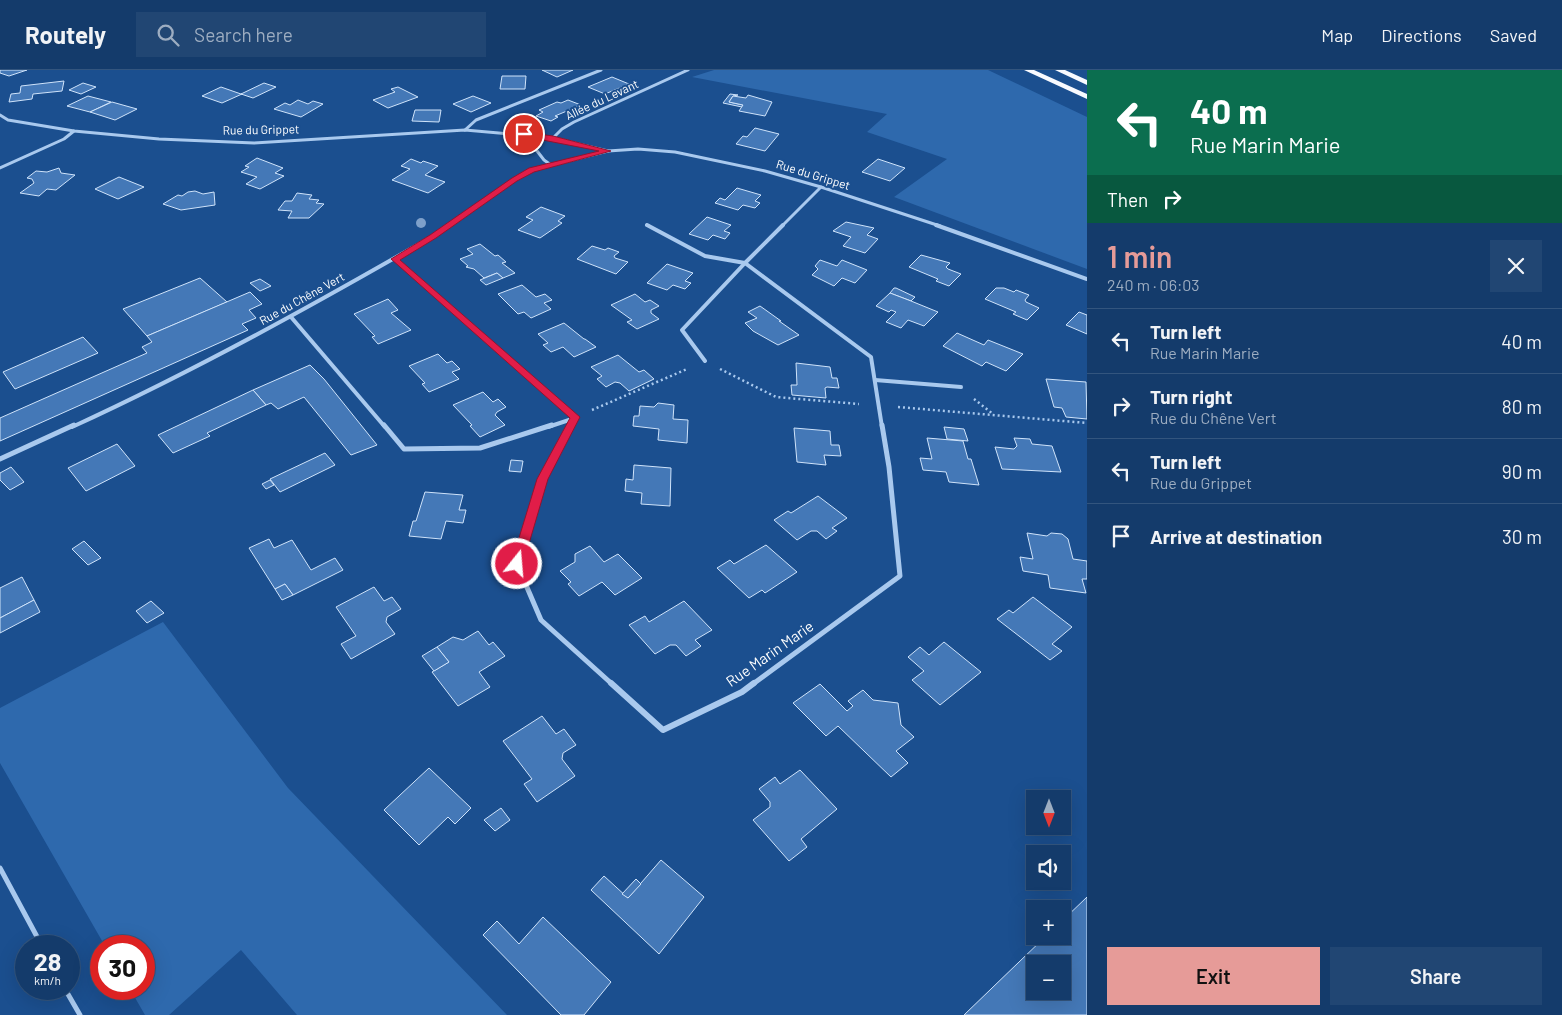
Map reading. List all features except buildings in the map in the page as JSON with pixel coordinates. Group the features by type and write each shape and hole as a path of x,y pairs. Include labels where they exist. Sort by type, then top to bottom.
{"highway":[{"path":"1028,70 1087,97"},
{"path":"1059,70 1087,83"}],"street":[{"path":"465,130 476,120 601,70"},
{"name":"Allée du Levant","path":"553,138 562,129 574,122 688,70"},
{"name":"Rue du Grippet","path":"0,115 8,120 74,131 159,139 254,142 465,130 553,138 608,151 638,149 675,152 765,171 821,187 975,238 1087,279"},
{"path":"0,168 64,139 74,131"},
{"path":"524,134 544,160 551,165"},
{"name":"Rue du Chêne Vert","path":"0,459 126,402 291,318 433,236 515,179 532,170 608,151"},
{"path":"705,361 682,330 745,263 821,187"},
{"path":"647,225 705,256 745,263"},
{"path":"395,259 575,417"},
{"name":"Rue Marin Marie","path":"575,417 542,479 517,564 541,620 663,730 742,692 900,576 889,467 871,357 745,263"},
{"path":"291,318 404,450 480,448 575,417"},
{"path":"875,380 960,387"}],"lane":[{"path":"0,868 36,935"},
{"path":"71,1000 80,1015"}],"path":[{"path":"575,417 705,361"},
{"path":"960,387 994,415"}],"shaded area":[{"path":"714,70 988,70 1087,117 1087,269 894,197 947,159 867,132 887,114 692,77"},
{"path":"163,622 288,788 507,1015 297,1015 241,950 169,1015 145,1015 136,1000 155,1000 155,935 99,935 0,763 0,708"}],"route":[{"path":"517,564 542,479 575,417 395,259 433,236 515,179 532,170 608,151 553,138 524,134"}]}
